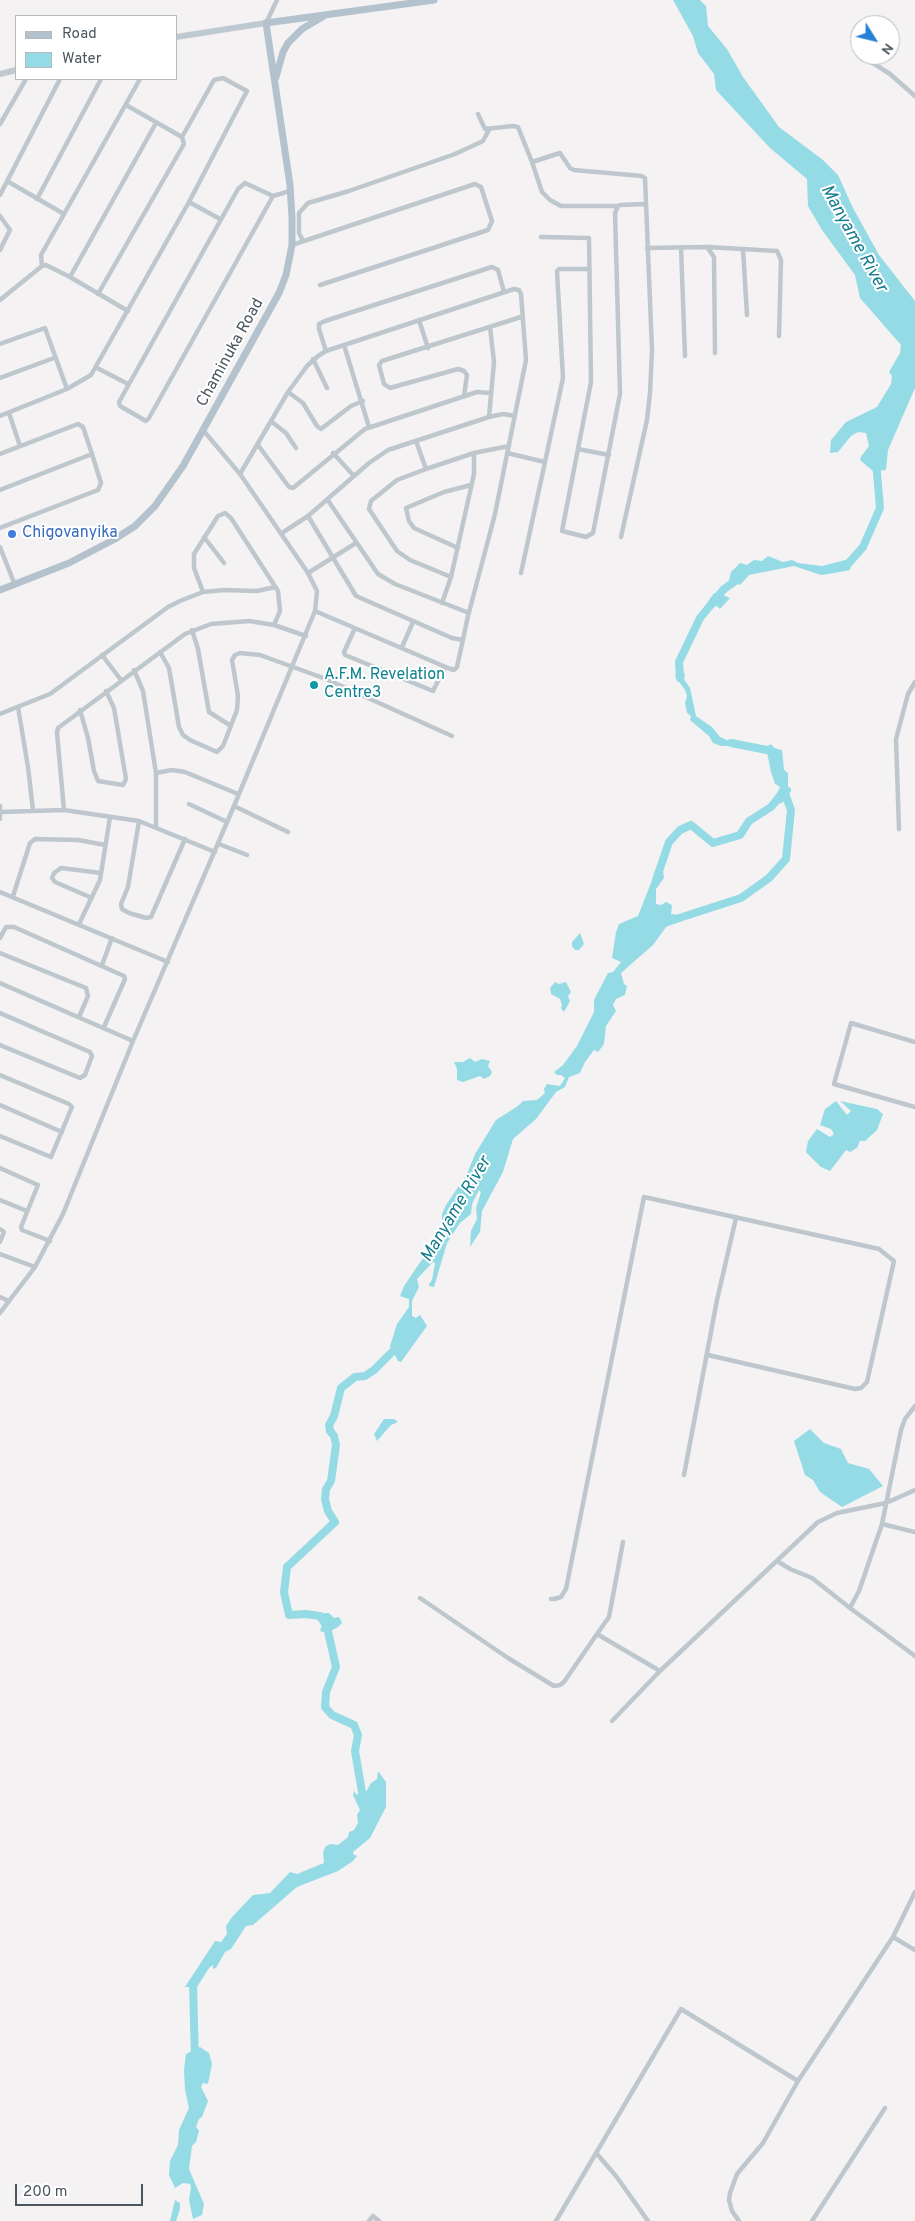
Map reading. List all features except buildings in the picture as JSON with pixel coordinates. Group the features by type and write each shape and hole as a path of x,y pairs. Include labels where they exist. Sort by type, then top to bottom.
{"main road":[{"path":"178,37 434,0"},
{"path":"275,82 283,52 288,43 302,29 328,14"},
{"name":"Chaminuka Road","path":"0,590 69,563 115,540 135,526 155,506 175,480 279,293 286,275 292,245 290,191 266,23"},
{"path":"0,74 15,70"}],"street":[{"path":"266,23 277,0"},
{"path":"876,65 890,74 915,96"},
{"path":"0,416 67,389 91,375 189,202 247,91 223,78 214,80 182,137 184,144 98,294"},
{"path":"0,124 25,80"},
{"path":"0,195 59,80"},
{"path":"37,199 100,80"},
{"path":"42,266 41,255 139,80"},
{"path":"126,105 182,137"},
{"path":"478,114 484,129 518,127 542,192 550,200 561,206 645,204"},
{"path":"70,278 156,123"},
{"path":"303,241 300,232 299,213 308,203 456,154 483,141 489,130"},
{"path":"532,162 560,153 570,168 574,170 642,176 646,181 645,204 652,350 650,393 647,420 621,537"},
{"path":"8,181 64,214"},
{"path":"273,196 155,408 146,420 120,406 118,402 238,189 245,183 273,196 290,191"},
{"path":"292,245 475,184 481,187 492,221 488,230 320,285"},
{"path":"189,202 220,219"},
{"path":"542,237 589,238 591,382 562,531 586,537 593,532 620,394 615,213 618,206"},
{"path":"0,216 10,230 0,250"},
{"path":"681,247 685,356"},
{"path":"647,248 707,247 777,251 780,253 781,260 779,336"},
{"path":"707,247 714,256 715,353"},
{"path":"743,250 747,315"},
{"path":"0,300 42,266 46,265 128,311"},
{"path":"326,351 319,329 319,324 324,321 492,267 498,270 504,292"},
{"path":"521,573 562,378 557,271 559,269 589,269"},
{"path":"240,474 288,392 313,359 326,351 504,292 514,289 519,290 526,360 495,514 469,613 458,667 452,670 315,611"},
{"path":"464,396 467,375 464,371 458,369 390,388 384,384 379,369 380,363 522,317"},
{"path":"419,320 428,348"},
{"path":"489,417 494,362 490,327"},
{"path":"0,344 45,328 54,358 67,389"},
{"path":"344,345 363,401 369,427"},
{"path":"0,378 54,358"},
{"path":"313,359 327,388"},
{"path":"96,368 128,384"},
{"path":"288,392 303,403 317,426 321,429 351,406 363,401"},
{"path":"258,446 291,488 360,432 369,427 477,392 490,393"},
{"path":"8,413 20,446"},
{"path":"282,533 308,516 378,456 416,441 489,417 503,414 516,416"},
{"path":"272,422 286,433 296,448"},
{"path":"0,454 78,424 83,427 101,483 98,490 0,528"},
{"path":"0,1313 35,1267 50,1241 133,1041 219,844 315,611 317,591 308,573 240,474 203,430"},
{"path":"416,441 426,469"},
{"path":"451,577 410,560 397,552 369,509 371,500 397,480 474,453 509,446"},
{"path":"578,449 609,455"},
{"path":"442,603 458,548 471,485 474,453"},
{"path":"507,453 545,462"},
{"path":"0,490 92,454"},
{"path":"333,454 354,476"},
{"path":"458,548 414,528 406,510 408,506 423,500 471,485"},
{"path":"327,499 372,567 382,577 469,613"},
{"path":"203,592 194,568 193,558 204,537 220,514 229,515 275,587 280,600 280,611 274,626"},
{"path":"308,516 356,596 413,622 452,638 463,640"},
{"path":"204,537 224,563"},
{"path":"308,573 356,543"},
{"path":"0,547 15,584"},
{"path":"0,714 50,694 168,607 203,592 224,590 256,591 275,587"},
{"path":"64,810 57,733 59,726 134,670 192,630 225,622 249,622 274,626 306,636"},
{"path":"402,648 413,622"},
{"path":"355,628 344,652 345,655 433,691 445,667"},
{"path":"192,630 198,649 209,712 231,726"},
{"path":"160,652 169,668 179,727 185,738 219,751 231,726 238,703 232,660 240,652 260,655 326,679 452,736"},
{"path":"102,655 121,680"},
{"path":"134,670 143,691 156,773 156,826"},
{"path":"899,830 896,739 908,694 915,682"},
{"path":"80,710 96,778 100,783 123,785 126,779 114,708 106,691"},
{"path":"18,707 33,810"},
{"path":"156,773 172,770 185,772 238,794"},
{"path":"189,804 227,822"},
{"path":"234,806 288,832"},
{"path":"0,820 0,809 64,810 139,821 156,826 215,852"},
{"path":"80,924 101,872 110,817"},
{"path":"139,821 128,886 121,904 124,911 146,918 151,916 185,839"},
{"path":"13,896 30,843 34,839 78,840 105,845"},
{"path":"219,844 247,855"},
{"path":"92,898 55,882 52,878 54,873 61,868 101,872"},
{"path":"0,892 168,962"},
{"path":"0,938 6,927 14,927 122,974 125,978 104,1027"},
{"path":"102,965 112,938"},
{"path":"0,952 86,988 88,996 79,1016"},
{"path":"0,983 133,1041"},
{"path":"0,1013 90,1052 92,1056 85,1075 80,1078 0,1044"},
{"path":"915,1042 851,1023 834,1084 915,1107"},
{"path":"0,1075 71,1105 72,1110 53,1155 49,1158 0,1136"},
{"path":"0,1106 62,1132"},
{"path":"0,1168 38,1185 21,1227 22,1230 50,1241"},
{"path":"551,1598 558,1598 566,1589 644,1197 879,1249 894,1261 867,1382 861,1388 856,1389 708,1355"},
{"path":"0,1200 27,1212"},
{"path":"684,1475 717,1300 736,1218"},
{"path":"0,1228 4,1232 0,1242"},
{"path":"0,1254 35,1267"},
{"path":"0,1297 9,1301"},
{"path":"850,1608 859,1591 882,1524 901,1430 905,1419 915,1406"},
{"path":"612,1721 660,1671 818,1522 837,1513 886,1503 915,1490"},
{"path":"882,1524 915,1532"},
{"path":"420,1598 508,1658 554,1686 560,1685 609,1617 623,1542"},
{"path":"777,1561 790,1569 812,1578 915,1656"},
{"path":"597,1634 660,1671"},
{"path":"739,2221 732,2211 729,2200 737,2174 763,2143 798,2081 893,1937 915,1892"},
{"path":"893,1937 915,1950"},
{"path":"556,2221 681,2009 798,2081"},
{"path":"812,2221 885,2108"},
{"path":"597,2154 616,2176 648,2221"},
{"path":"369,2221 373,2216 379,2221"}],"water":[{"path":"673,0 700,0 706,6 708,26 727,49 743,77 779,127 823,160 838,175 853,208 879,255 915,301 915,388 888,450 886,470 873,471 861,461 860,458 869,446 866,433 858,432 851,436 838,452 830,453 831,440 846,422 877,407 891,384 892,376 889,372 900,353 901,345 860,298 855,275 822,230 808,206 807,179 770,148 716,90 714,74 698,53 693,36"},
{"path":"768,556 783,562 792,560 798,563 822,566 849,559 851,563 850,570 821,575 794,566 749,575 740,585 729,580 731,572 740,563 747,565 754,560 762,561"},
{"path":"714,593 730,598 720,609 717,606 714,607 706,614 703,610"},
{"path":"678,669 682,670 685,675 684,679 690,688 696,716 712,727 720,737 729,741 738,741 741,746 721,746 713,743 709,736 690,720 691,716 687,713 685,703 687,696 685,690 675,676"},
{"path":"771,744 774,748 782,750 784,770 788,773 788,787 791,788 785,801 775,806 772,803 780,787 775,784 771,772 766,747"},
{"path":"656,870 663,871 664,878 656,889 656,904 661,905 666,902 672,905 671,914 680,915 681,921 666,927 653,945 621,973 624,984 627,986 625,995 616,999 613,1005 616,1011 606,1026 604,1044 598,1052 594,1050 580,1073 569,1077 565,1087 556,1092 536,1119 513,1139 503,1172 482,1211 480,1232 470,1247 471,1231 477,1219 476,1208 481,1192 479,1190 472,1204 471,1214 460,1223 447,1243 434,1287 429,1286 435,1263 433,1262 417,1279 419,1287 412,1301 412,1316 416,1318 420,1315 427,1326 401,1362 398,1361 390,1346 397,1324 409,1307 409,1299 400,1296 404,1286 434,1246 442,1231 442,1214 446,1205 467,1174 475,1154 496,1120 523,1101 537,1100 545,1093 544,1089 547,1084 560,1086 565,1078 554,1072 563,1065 577,1046 594,1012 594,1000 608,973 613,972 621,962 612,958 619,924 638,916"},
{"path":"580,933 584,944 579,950 575,950 572,942"},
{"path":"555,982 559,984 566,982 571,992 568,996 570,1001 564,1012 561,1008 560,999 551,994 550,988"},
{"path":"470,1058 475,1062 482,1059 490,1061 488,1066 492,1072 490,1076 484,1079 480,1076 463,1082 457,1080 457,1069 454,1062 463,1062"},
{"path":"836,1101 847,1115 851,1111 840,1101 877,1109 883,1114 877,1130 865,1141 860,1141 857,1148 850,1152 846,1150 830,1171 821,1167 806,1152 808,1141 817,1129 830,1137 834,1134 831,1129 820,1125 825,1109"},
{"path":"384,1419 394,1419 398,1422 391,1425 377,1441 374,1434"},
{"path":"810,1429 824,1443 841,1449 848,1463 869,1469 883,1486 842,1507 820,1492 813,1480 805,1475 794,1441"},
{"path":"324,1613 329,1613 334,1618 339,1617 342,1623 327,1633 320,1631 322,1625 318,1617"},
{"path":"378,1771 386,1782 386,1807 370,1838 353,1852 357,1856 353,1861 338,1871 297,1887 253,1925 246,1926 231,1949 225,1952 216,1968 213,1969 213,1965 209,1968 197,1987 185,1987 215,1941 221,1942 227,1934 226,1926 232,1917 253,1895 270,1893 290,1872 297,1874 324,1863 323,1852 326,1846 331,1844 338,1845 348,1837 349,1832 354,1830 358,1823 357,1815 360,1810 353,1795 354,1791 357,1795 361,1791 366,1792 371,1783 377,1779"},
{"path":"200,2047 209,2053 212,2064 208,2084 203,2083 201,2087 208,2101 196,2127 199,2131 196,2142 192,2146 189,2169 204,2204 202,2215 193,2219 189,2200 190,2184 183,2183 175,2188 169,2175 170,2161 178,2145 179,2130 189,2108 185,2090 184,2069 186,2054"},
{"path":"175,2200 180,2203 180,2209 176,2221 170,2221"}],"waterway":[{"name":"Manyame River","path":"843,566 848,564 863,547 880,508 876,461"},
{"name":"Manyame River","path":"680,678 679,662 700,618 724,589 741,577"},
{"name":"Manyame River","path":"731,743 772,751 774,754"},
{"path":"673,920 741,898 769,878 786,859 791,810 784,791"},
{"name":"Manyame River","path":"656,880 669,842 680,830 691,825 713,843 740,835 749,821 771,807 779,797"},
{"name":"Manyame River","path":"369,1799 362,1792 355,1751 358,1735 354,1725 332,1715 325,1707 326,1692 336,1667 327,1627 320,1616 306,1614 289,1615 284,1592 287,1567 335,1522 328,1511 325,1499 326,1489 331,1481 336,1445 329,1425 334,1416 341,1388 355,1377 365,1376 374,1370 399,1345"},
{"name":"Manyame River","path":"195,2060 193,1984 196,1980"}],"place":[{"name":"Chigovanyika","path":"12,534"},
{"name":"A.F.M. Revelation Centre3","path":"314,685"}]}
